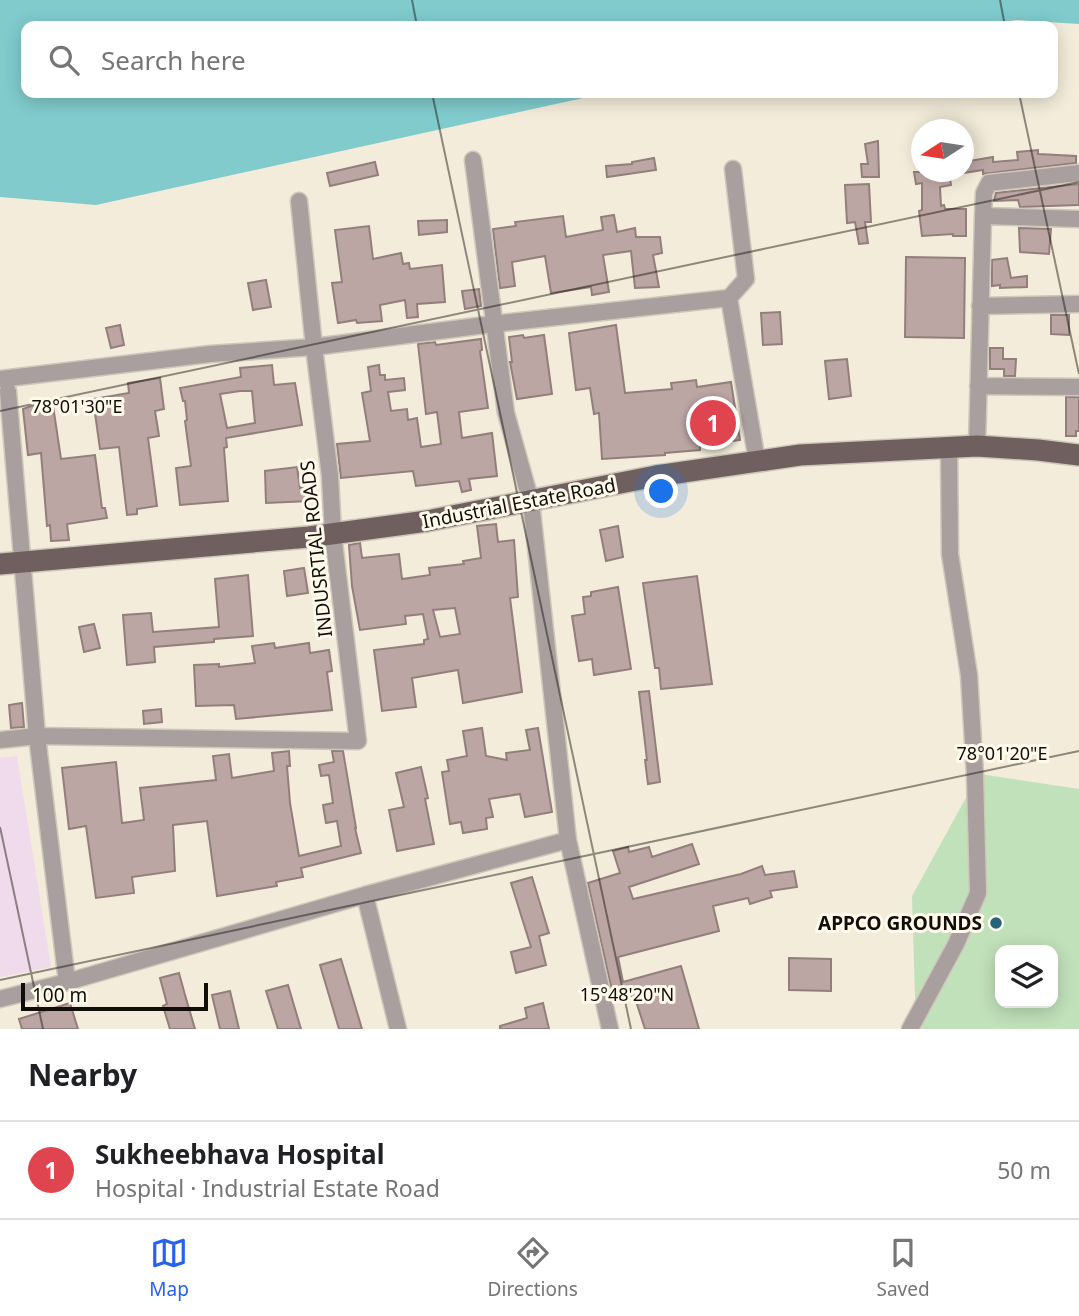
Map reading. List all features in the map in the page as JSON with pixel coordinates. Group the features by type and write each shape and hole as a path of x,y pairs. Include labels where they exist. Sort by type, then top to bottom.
{"main road":[{"name":"Industrial Estate Road","path":"0,564 333,534 427,521 656,476 800,455 977,446 1079,456"}],"street":[{"path":"472,160 506,413 531,502 568,840 610,1029"},
{"path":"67,982 37,736 23,564 4,385 210,354 314,347 729,298 746,279 733,169"},
{"path":"977,446 984,194 989,183 1079,173"},
{"name":"INDUSRTIAL ROADS","path":"37,736 358,741 333,534 330,476 299,201"},
{"path":"983,216 1079,219"},
{"path":"729,298 757,461"},
{"path":"980,306 1079,304"},
{"path":"978,386 1079,387"},
{"path":"910,1029 956,944 978,893 969,675 950,554 949,448"},
{"path":"0,740 37,736"},
{"path":"0,999 568,840"},
{"path":"365,895 398,1029"}],"shaded area":[{"path":"17,756 51,967 0,977 0,758"}],"green space":[{"name":"APPCO GROUNDS","path":"979,774 1079,789 1079,1029 916,1029 912,896"}],"water":[{"path":"0,0 1079,0 1079,24 1016,20 21,21 21,98 583,98 96,205 0,197"}],"building":[{"path":"878,141 879,177 862,177 861,164 868,164 865,144"},
{"path":"1038,150 1038,154 1076,156 1076,163 983,174 983,170 974,171 974,160 993,157 993,162 1018,160 1017,152"},
{"path":"654,158 656,170 607,177 606,166 632,164"},
{"path":"375,162 378,175 330,186 327,173"},
{"path":"916,182 951,182 951,185 940,187 941,206 944,205 945,209 966,209 966,236 922,236 919,211 922,210 922,183"},
{"path":"869,184 871,222 865,222 868,243 859,244 855,222 847,223 845,185"},
{"path":"1079,184 1079,205 1020,207 1018,200 994,201 996,193"},
{"path":"614,215 617,232 635,228 636,237 660,237 662,253 653,255 659,287 635,288 631,251 603,255 609,292 592,295 591,287 551,293 545,256 512,262 515,286 500,288 493,229 516,226 515,222 563,216 566,237 603,230 601,217"},
{"path":"447,220 447,232 419,235 418,221"},
{"path":"369,226 373,259 401,253 403,264 409,263 410,269 442,265 445,302 417,304 418,317 407,318 405,300 380,305 382,321 357,323 356,320 338,323 332,283 342,282 335,230"},
{"path":"1019,228 1051,229 1049,254 1020,252"},
{"path":"906,257 965,258 964,338 905,337"},
{"path":"1007,258 1011,278 1027,276 1027,287 992,286 992,260"},
{"path":"266,280 271,307 253,310 248,283"},
{"path":"479,289 481,306 465,309 462,291"},
{"path":"780,312 782,344 763,345 761,313"},
{"path":"1051,315 1069,315 1069,335 1051,334"},
{"path":"120,325 124,345 111,348 106,328"},
{"path":"616,325 625,393 672,389 671,383 696,380 697,387 731,382 740,440 665,455 602,459 599,413 594,414 590,388 576,390 569,333"},
{"path":"523,335 524,338 544,335 552,394 517,399 510,362 509,337"},
{"path":"481,339 480,351 488,408 459,412 462,438 492,433 497,476 469,479 471,490 462,492 459,481 416,486 413,471 341,478 337,444 370,441 362,393 371,391 368,367 379,365 380,375 385,375 385,380 404,378 405,390 388,392 391,411 407,409 408,420 417,418 421,447 441,444 437,412 426,414 418,344 435,342 436,345"},
{"path":"990,348 1003,348 1003,359 1016,359 1015,376 1004,376 1004,369 990,369"},
{"path":"847,359 851,396 829,399 825,361"},
{"path":"272,365 274,385 295,383 302,425 226,438 227,447 224,448 228,501 180,505 176,468 191,466 185,401 180,388 241,377 240,368","holes":["252,391 255,423 227,428 220,394"]},
{"path":"160,378 164,409 155,411 159,436 148,438 157,506 137,509 137,514 127,515 119,447 100,449 93,399 129,393 128,383"},
{"path":"1066,397 1079,397 1079,431 1076,431 1076,436 1066,436"},
{"path":"52,399 61,459 95,455 102,508 105,508 107,518 67,524 69,540 51,541 50,525 47,526 41,453 28,455 23,409"},
{"path":"297,467 300,488 309,488 310,501 266,503 265,471"},
{"path":"496,524 498,542 514,540 518,597 510,598 522,692 463,703 458,670 412,678 416,707 382,711 374,650 424,644 424,640 428,639 423,614 405,616 406,624 360,630 352,586 349,545 360,543 362,558 399,554 402,579 430,575 429,568 464,564 463,561 481,558 477,526","holes":["455,608 460,634 440,637 433,610"]},
{"path":"618,526 623,557 606,561 600,530"},
{"path":"304,568 308,593 287,596 284,571"},
{"path":"248,575 253,636 154,647 155,662 127,665 123,615 151,613 153,632 219,627 215,579"},
{"path":"697,576 712,684 661,689 659,668 655,668 643,583"},
{"path":"618,587 631,669 594,675 592,659 579,661 572,616 585,614 583,597 591,596 591,592"},
{"path":"94,624 100,648 84,652 79,627"},
{"path":"274,643 275,648 309,643 310,653 329,650 332,671 327,672 332,710 236,719 234,705 196,706 194,665 219,664 219,667 255,663 252,646"},
{"path":"649,691 660,782 648,784 639,692"},
{"path":"22,703 24,727 11,728 9,705"},
{"path":"161,709 162,722 144,724 143,711"},
{"path":"482,728 486,756 507,760 506,753 530,750 526,730 538,728 552,812 525,817 520,794 489,799 493,817 486,818 487,829 463,833 461,822 450,824 442,772 449,771 447,760 467,756 463,731"},
{"path":"289,751 290,766 287,766 290,803 299,856 341,846 337,821 326,823 323,805 333,803 329,775 321,776 319,765 334,762 332,751 343,751 361,853 301,868 303,877 276,882 277,886 217,896 207,821 173,825 175,871 132,877 134,893 96,898 86,826 69,829 62,768 116,762 122,823 144,820 140,788 216,780 213,756 229,754 232,778 274,771 272,753"},
{"path":"421,767 434,844 397,851 389,810 404,807 396,773"},
{"path":"692,844 699,864 629,887 633,899 741,874 762,866 765,875 794,871 797,887 770,891 772,897 750,904 748,898 713,906 719,931 618,957 623,982 681,966 699,1029 645,1029 634,995 614,1000 588,883 620,873 613,851 628,847 629,852 649,847 652,857"},
{"path":"532,877 549,933 539,936 546,965 516,973 511,952 531,947 511,883"},
{"path":"789,958 831,959 831,991 789,990"},
{"path":"341,959 362,1029 339,1029 320,965"},
{"path":"179,973 195,1029 170,1029 163,1006 167,1004 160,978"},
{"path":"288,985 301,1029 278,1029 266,991"},
{"path":"230,991 239,1029 220,1029 212,995"},
{"path":"70,1003 78,1029 22,1029 19,1019"},
{"path":"543,1003 549,1029 500,1029 500,1026 527,1018 525,1008"}],"place":[{"name":"Sukheebhava Hospital","path":"713,423"},
{"name":"APPCO GROUNDS","path":"996,923"}]}
